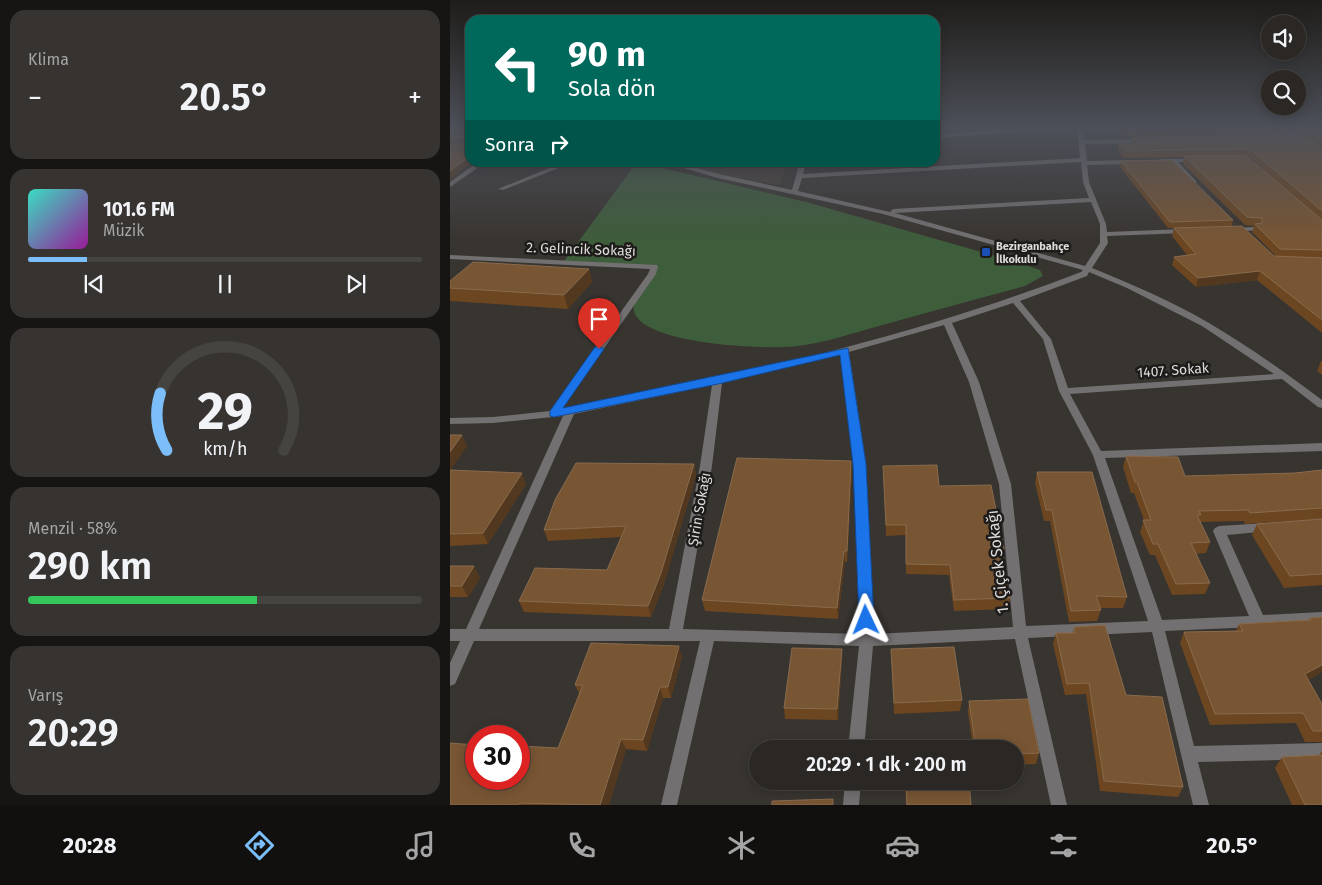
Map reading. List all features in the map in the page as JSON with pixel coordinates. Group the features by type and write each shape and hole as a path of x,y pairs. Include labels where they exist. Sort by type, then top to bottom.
{"street":[{"path":"799,176 1011,166"},
{"path":"450,421 493,420 570,412 718,380 844,350 947,322 1015,300 1084,274 1104,243 1103,224 1086,182 1084,166"},
{"path":"1178,166 1200,188"},
{"path":"450,185 476,167"},
{"path":"500,189 558,167"},
{"path":"685,167 884,212 1087,270 1130,286 1205,324 1284,376 1322,405"},
{"path":"795,191 802,167"},
{"path":"884,212 1093,200"},
{"path":"1234,223 1247,236"},
{"path":"1221,230 1256,229"},
{"path":"1104,234 1192,231"},
{"name":"2. Gelincik Sokağı","path":"450,257 654,267 652,274 554,413"},
{"path":"1015,300 1047,339 1064,392 1098,455 1157,626 1202,805"},
{"name":"1. Çiçek Sokağı","path":"947,322 974,382 1005,484 1020,632 1060,805"},
{"path":"844,350 860,464 867,640 857,740"},
{"name":"1407. Sokak","path":"1064,392 1284,376"},
{"name":"Şirin Sokağı","path":"675,636 706,466 718,380"},
{"path":"450,679 570,412"},
{"path":"1098,455 1322,446"},
{"path":"1259,622 1218,531 1275,528"},
{"path":"450,635 708,635 867,640 1322,618"},
{"path":"668,805 708,635"},
{"path":"1188,754 1322,751"},
{"path":"851,805 852,790"}],"shaded area":[{"path":"688,167 786,167 779,185"}],"green space":[{"path":"633,167 658,167 810,203 1020,263 1040,270 1043,276 1025,286 839,338 808,345 761,347 708,343 682,338 659,331 642,322 634,311 634,300 653,267 562,264"}],"building":[{"path":"450,166 457,166 450,171"},
{"path":"1125,166 1178,166 1233,220 1170,222"},
{"path":"1194,166 1257,166 1322,220 1322,250 1280,249 1255,224 1262,223 1262,218 1247,217"},
{"path":"1269,166 1322,166 1322,211"},
{"path":"1242,226 1274,256 1322,258 1322,320 1260,271 1198,278 1174,257 1196,254 1174,228"},
{"path":"473,262 589,269 564,295 450,288 450,281"},
{"path":"450,435 462,435 450,452"},
{"path":"1126,456 1178,457 1185,476 1295,473 1322,470 1322,508 1250,513 1248,510 1199,511 1201,515 1197,515 1210,542 1191,543 1210,583 1176,584 1158,544 1153,544 1143,520 1151,520"},
{"path":"737,458 851,461 847,551 844,551 837,608 702,600"},
{"path":"576,463 694,464 661,573 648,606 519,601 535,568 607,570 626,526 544,530 555,500"},
{"path":"937,465 939,486 991,485 1004,549 999,550 1010,598 954,600 950,565 906,564 906,525 886,525 883,466"},
{"path":"450,470 522,473 483,533 450,534"},
{"path":"1037,472 1092,472 1127,597 1096,596 1101,610 1071,611 1052,510 1046,510"},
{"path":"1322,519 1322,574 1290,576 1257,524"},
{"path":"450,566 474,566 462,586 450,586"},
{"path":"1322,617 1322,665 1305,674 1322,704 1322,731 1313,731 1303,713 1215,714 1184,632 1243,631 1239,624 1311,620 1310,618"},
{"path":"1105,625 1126,695 1162,697 1183,787 1104,781 1089,683 1067,684 1056,633 1075,633 1074,627"},
{"path":"591,643 679,646 668,687 660,687 643,740 621,739 600,805 519,803 518,805 450,805 450,743 465,744 465,790 530,790 530,747 558,748 583,685 575,685"},
{"path":"954,647 962,700 894,703 891,649"},
{"path":"792,648 842,649 837,709 784,708"},
{"path":"1028,699 1039,753 1024,754 1024,740 975,740 969,701"},
{"path":"1322,755 1322,805 1305,805 1282,757"},
{"path":"906,790 970,790 971,805 907,805"},
{"path":"833,799 833,805 772,805 772,801"}],"place":[{"name":"Bezirganbahçe İlkokulu","path":"986,252"}],"route":[{"path":"599,349 554,413 570,412 718,380 844,350 860,464 866,620"}]}
